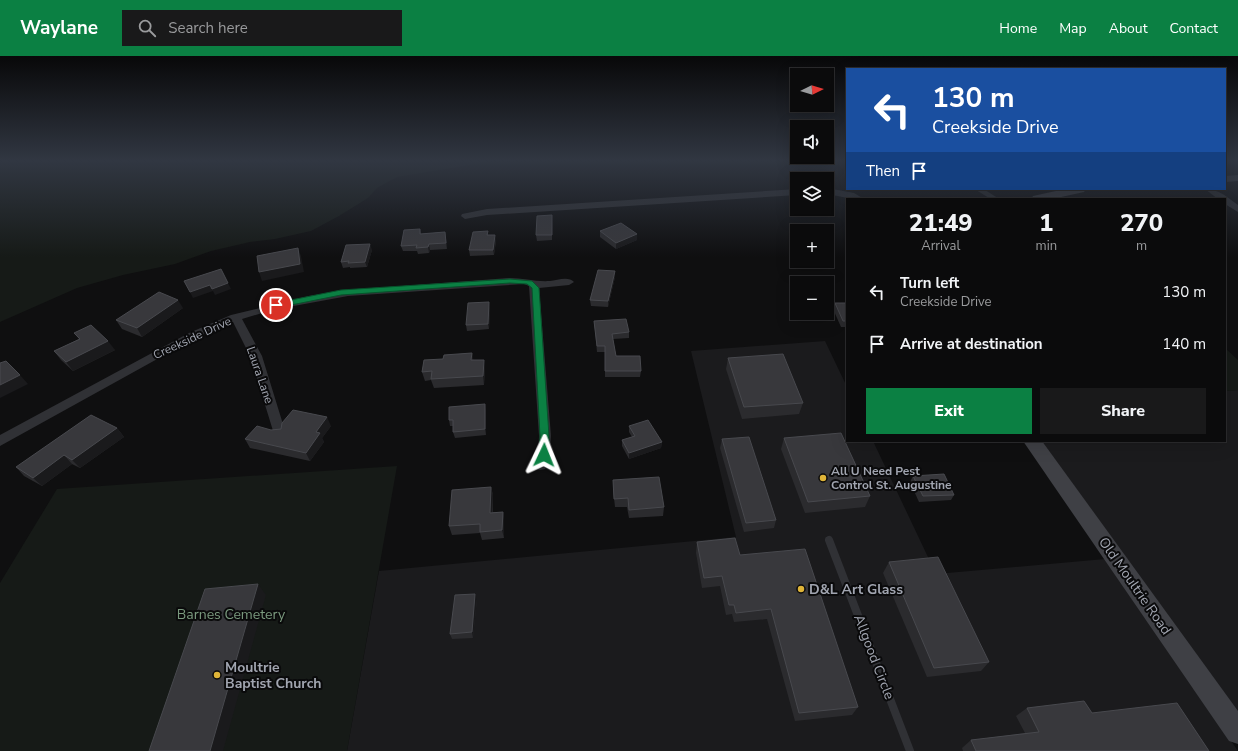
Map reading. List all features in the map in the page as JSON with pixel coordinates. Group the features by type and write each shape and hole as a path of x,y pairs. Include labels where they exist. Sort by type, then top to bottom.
{"main road":[{"path":"1041,198 1065,192"},
{"name":"Old Moultrie Road","path":"1033,442 1238,732"}],"street":[{"path":"465,216 487,212 607,203 790,192"},
{"path":"836,192 851,195 858,198"},
{"path":"1214,192 1222,198"},
{"path":"1226,200 1238,209"},
{"name":"Creekside Drive","path":"0,441 180,342 215,324 235,317 291,302 341,293 510,281 526,281 534,285 569,282"},
{"path":"534,285 545,436 544,455 540,465"},
{"name":"Laura Lane","path":"235,317 256,356 280,434"}],"lane":[{"path":"984,192 992,198"},
{"name":"Allgood Circle","path":"829,540 910,751"}],"shaded area":[{"path":"825,341 846,385 846,442 873,442 936,574 1105,559 1238,751 347,751 379,571 736,537 691,351"},
{"path":"1238,390 1238,714 1043,442 1226,442 1226,391"}],"green space":[{"path":"0,192 373,192 368,198 311,231 211,251 175,264 123,275 77,288 0,322"},
{"path":"1226,349 1238,360 1238,390 1226,391"},
{"name":"Barnes Cemetery","path":"397,466 347,751 0,751 0,583 57,489"}],"building":[{"path":"552,215 552,235 536,235 537,216"},
{"path":"621,223 637,234 616,243 600,231"},
{"path":"420,229 420,234 445,232 446,243 429,244 428,247 416,248 417,245 401,246 404,230"},
{"path":"488,231 487,235 495,235 493,250 469,250 473,232"},
{"path":"370,244 365,262 341,262 346,245"},
{"path":"298,248 300,264 259,272 257,256"},
{"path":"221,269 228,283 212,289 210,285 190,292 184,281"},
{"path":"598,270 615,271 608,301 590,300"},
{"path":"159,292 178,300 137,328 116,320"},
{"path":"489,302 488,324 466,325 468,303"},
{"path":"835,303 846,303 846,321 843,321"},
{"path":"626,319 629,332 612,334 616,356 640,356 641,371 605,371 605,346 597,346 594,321"},
{"path":"91,325 108,341 66,362 54,351 80,339 74,333"},
{"path":"472,353 471,360 484,360 483,376 431,379 432,371 422,372 424,360 443,359 444,355"},
{"path":"783,354 803,403 744,407 728,358"},
{"path":"6,361 20,375 0,385 0,363"},
{"path":"485,404 485,429 453,432 453,420 449,420 449,407"},
{"path":"293,410 327,417 316,432 320,433 306,453 245,439 257,426 271,430 281,429 282,423"},
{"path":"91,415 117,428 72,460 64,455 33,478 16,467"},
{"path":"648,420 662,442 629,453 622,440 635,436 629,426"},
{"path":"841,433 870,496 808,502 784,438"},
{"path":"749,437 776,520 746,523 722,439"},
{"path":"944,474 954,495 923,496 913,476"},
{"path":"659,477 664,507 629,510 628,498 614,499 613,480"},
{"path":"491,487 490,513 503,512 502,530 480,532 480,524 449,526 452,490"},
{"path":"735,538 740,555 805,549 858,707 799,713 771,609 736,613 734,605 729,605 722,576 704,578 697,542"},
{"path":"938,557 989,662 934,668 889,562"},
{"name":"Moultrie Baptist Church","path":"258,584 210,751 149,751 205,589"},
{"path":"475,594 472,632 450,634 455,595"},
{"path":"1084,701 1092,713 1177,703 1209,751 976,751 971,740 1039,732 1027,708"}],"place":[{"name":"All U Need Pest Control St. Augustine","path":"823,478"},
{"name":"D&L Art Glass","path":"801,589"},
{"name":"Moultrie Baptist Church","path":"217,675"}],"route":[{"path":"276,305 317,296 341,293 510,281 529,282 534,285 535,288 545,436 544,455"}]}
